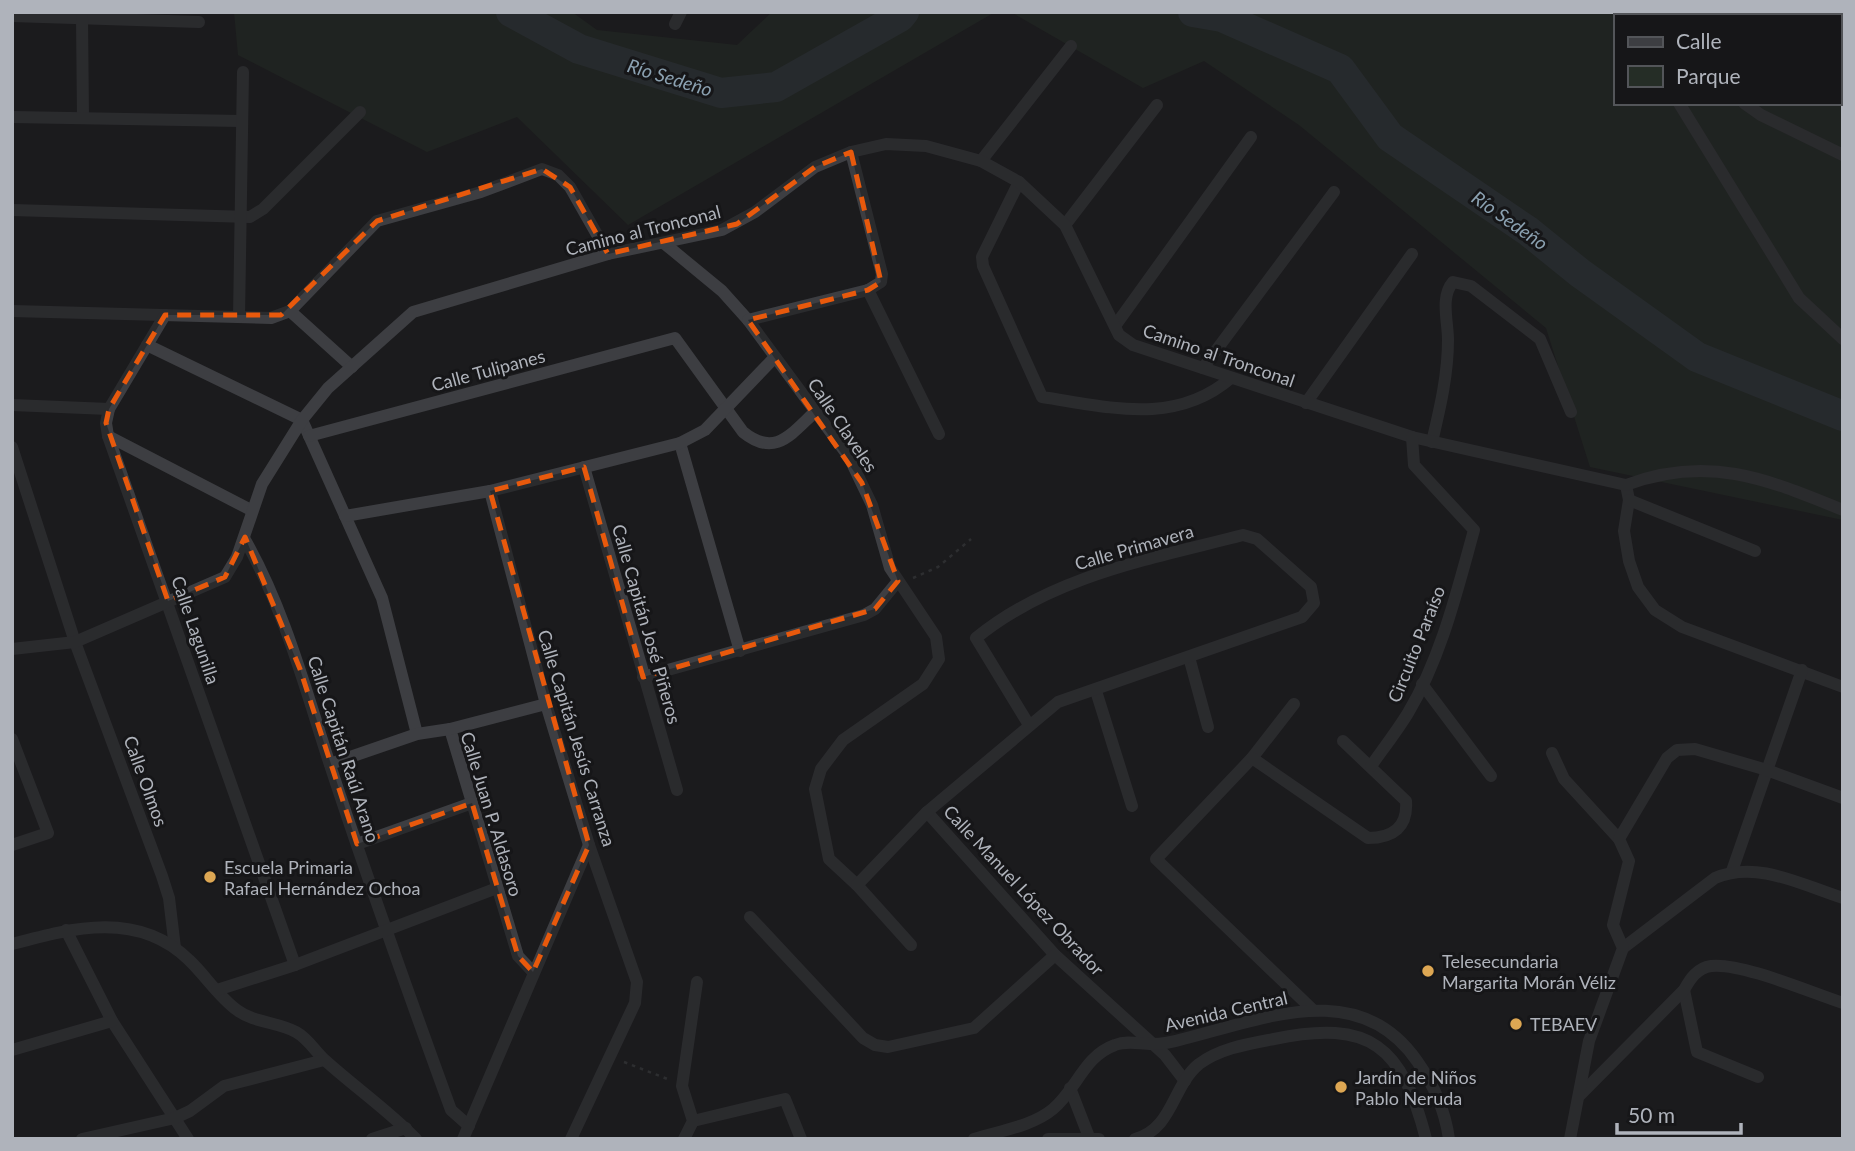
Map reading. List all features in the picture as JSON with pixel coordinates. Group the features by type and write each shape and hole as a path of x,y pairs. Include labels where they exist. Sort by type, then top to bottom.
{"street":[{"path":"12,16 199,22"},
{"path":"82,18 83,118"},
{"path":"981,161 1071,46"},
{"path":"239,317 243,72"},
{"path":"1065,225 1157,105"},
{"path":"1680,105 1799,298 1843,339"},
{"path":"1747,105 1761,115 1843,155"},
{"path":"12,210 240,217 257,215 360,112"},
{"path":"12,117 241,121"},
{"path":"1115,326 1251,136"},
{"name":"Camino al Tronconal","path":"12,649 75,642 225,577 232,569 262,484 302,420 328,388 413,312 608,254 665,244 737,224 816,167 851,152 906,143 981,161 1019,182 1065,225 1125,341 1412,437 1626,485"},
{"path":"748,320 868,290 881,282 882,274 851,152"},
{"path":"12,311 271,318 290,311 377,221 481,192 542,169 551,170 570,187 608,254"},
{"path":"1019,182 982,257 983,266 1042,397 1154,411 1198,401 1231,378"},
{"path":"1203,368 1334,192"},
{"name":"Calle Claveles","path":"665,244 722,291 748,320 849,457 872,505 884,554 898,581 936,637 939,659 923,684 843,740 816,780 814,789 829,859 857,885"},
{"path":"1306,403 1412,254"},
{"path":"1432,442 1444,390 1448,339 1446,295 1453,282 1471,286 1540,339 1571,412"},
{"path":"868,290 939,434"},
{"path":"290,311 352,367"},
{"name":"Calle Lagunilla","path":"165,315 109,408 106,423 108,436 295,965"},
{"name":"Calle Tulipanes","path":"309,436 675,338 724,407"},
{"path":"147,345 302,420 382,598 417,734"},
{"path":"345,516 490,491 680,443 705,430 724,407 775,357"},
{"path":"12,405 109,408"},
{"path":"724,407 743,432 763,444 783,440 816,412"},
{"path":"108,436 251,510"},
{"name":"Circuito Paraíso","path":"1371,766 1409,711 1422,684 1448,620 1474,530 1414,465 1412,437"},
{"path":"680,443 740,651"},
{"name":"Calle Olmos","path":"12,447 17,479 162,876 169,898 175,948"},
{"name":"Calle Capitán José Piñeros","path":"584,467 677,790"},
{"path":"1843,510 1765,479 1725,470 1654,474 1626,485 1629,499 1624,531 1629,561 1638,587 1655,610 1682,627 1843,687"},
{"name":"Calle Capitán Jesús Carranza","path":"490,491 546,704 589,845 637,982 638,993 611,1057"},
{"path":"1629,499 1755,551"},
{"name":"Calle Primavera","path":"1030,725 976,638 1014,610 1103,571 1250,536 1311,587 1314,603 1302,617 1189,657"},
{"name":"Calle Capitán Raúl Arano","path":"244,538 264,575 300,669 386,932 451,1110 466,1133"},
{"path":"643,677 864,615 875,609 898,581"},
{"path":"911,945 857,885 927,812 1058,702 1189,657 1208,727"},
{"path":"1732,871 1802,670"},
{"path":"1422,684 1491,776"},
{"path":"1096,691 1132,806"},
{"path":"450,729 546,704"},
{"path":"1294,704 1252,758 1156,859 1313,1010"},
{"name":"Calle Juan P. Aldasoro","path":"330,764 417,734 450,729 519,956 533,972"},
{"path":"12,739 48,833 12,845"},
{"path":"1252,758 1368,838 1384,838 1399,830 1407,814 1406,801 1343,741"},
{"path":"1619,839 1667,758 1678,750 1695,750 1767,770 1843,798"},
{"path":"1552,753 1564,779 1619,839 1629,861 1613,925 1623,948"},
{"path":"357,844 472,803"},
{"name":"Calle Manuel López Obrador","path":"927,812 1055,955 1153,1044 1174,1065 1185,1081"},
{"path":"466,1133 589,845"},
{"path":"1570,1139 1589,1041 1623,948 1715,878 1732,871 1756,870 1843,898"},
{"path":"217,990 386,932 497,888"},
{"path":"750,917 863,1038 888,1046 974,1028 1055,955"},
{"path":"12,944 66,930 113,926 160,940 175,948 246,1016 296,1032 324,1060 416,1139"},
{"path":"66,930 112,1021 188,1139"},
{"path":"1580,1095 1684,990 1692,975 1709,966 1731,966 1843,1003"},
{"path":"684,1139 692,1121 682,1086 697,982"},
{"path":"1684,990 1697,1052 1758,1077"},
{"name":"Avenida Central","path":"974,1139 1040,1117 1061,1102 1100,1053 1124,1043 1153,1044 1313,1010 1343,1010 1365,1016 1406,1045 1436,1092 1447,1119 1449,1139"},
{"path":"12,1050 112,1021"},
{"path":"1144,1138 1168,1114 1196,1066 1231,1048 1312,1031 1355,1035 1373,1043 1401,1071 1412,1092 1426,1139"},
{"path":"571,1139 611,1057"},
{"path":"82,1139 175,1118 190,1111 224,1086 324,1060"},
{"path":"1048,1139 1094,1138 1070,1088"},
{"path":"692,1121 785,1099 801,1139"},
{"path":"372,1139 406,1128"}],"path":[{"path":"898,581 924,576 971,539"},
{"path":"611,1057 682,1086"}],"highlighted area":[{"path":"851,152 881,282 868,290 748,320 862,483 898,581 875,609 643,677 584,467 490,491 589,845 533,972 518,956 472,803 357,844 300,669 245,537 225,577 168,601 106,423 109,409 165,315 281,315 377,221 542,169 570,187 608,254 737,224 815,167"}],"green space":[{"path":"234,12 572,12 597,30 737,45 772,12 995,12 628,225 517,117 427,152 238,55"},
{"path":"1011,12 1843,12 1843,520 1590,467 1546,328 1299,125 1204,61 1143,88"}],"waterway":[{"name":"Río Sedeño","path":"511,12 579,49 721,93 776,87 900,17 904,12"},
{"name":"Río Sedeño","path":"1193,12 1222,17 1340,69 1390,137 1528,231 1580,273 1697,357 1843,416"}],"place":[{"name":"Escuela Primaria Rafael Hernández Ochoa","path":"210,877"},
{"name":"Telesecundaria Margarita Morán Véliz","path":"1428,971"},
{"name":"TEBAEV","path":"1516,1024"},
{"name":"Jardín de Niños Pablo Neruda","path":"1341,1087"}]}
